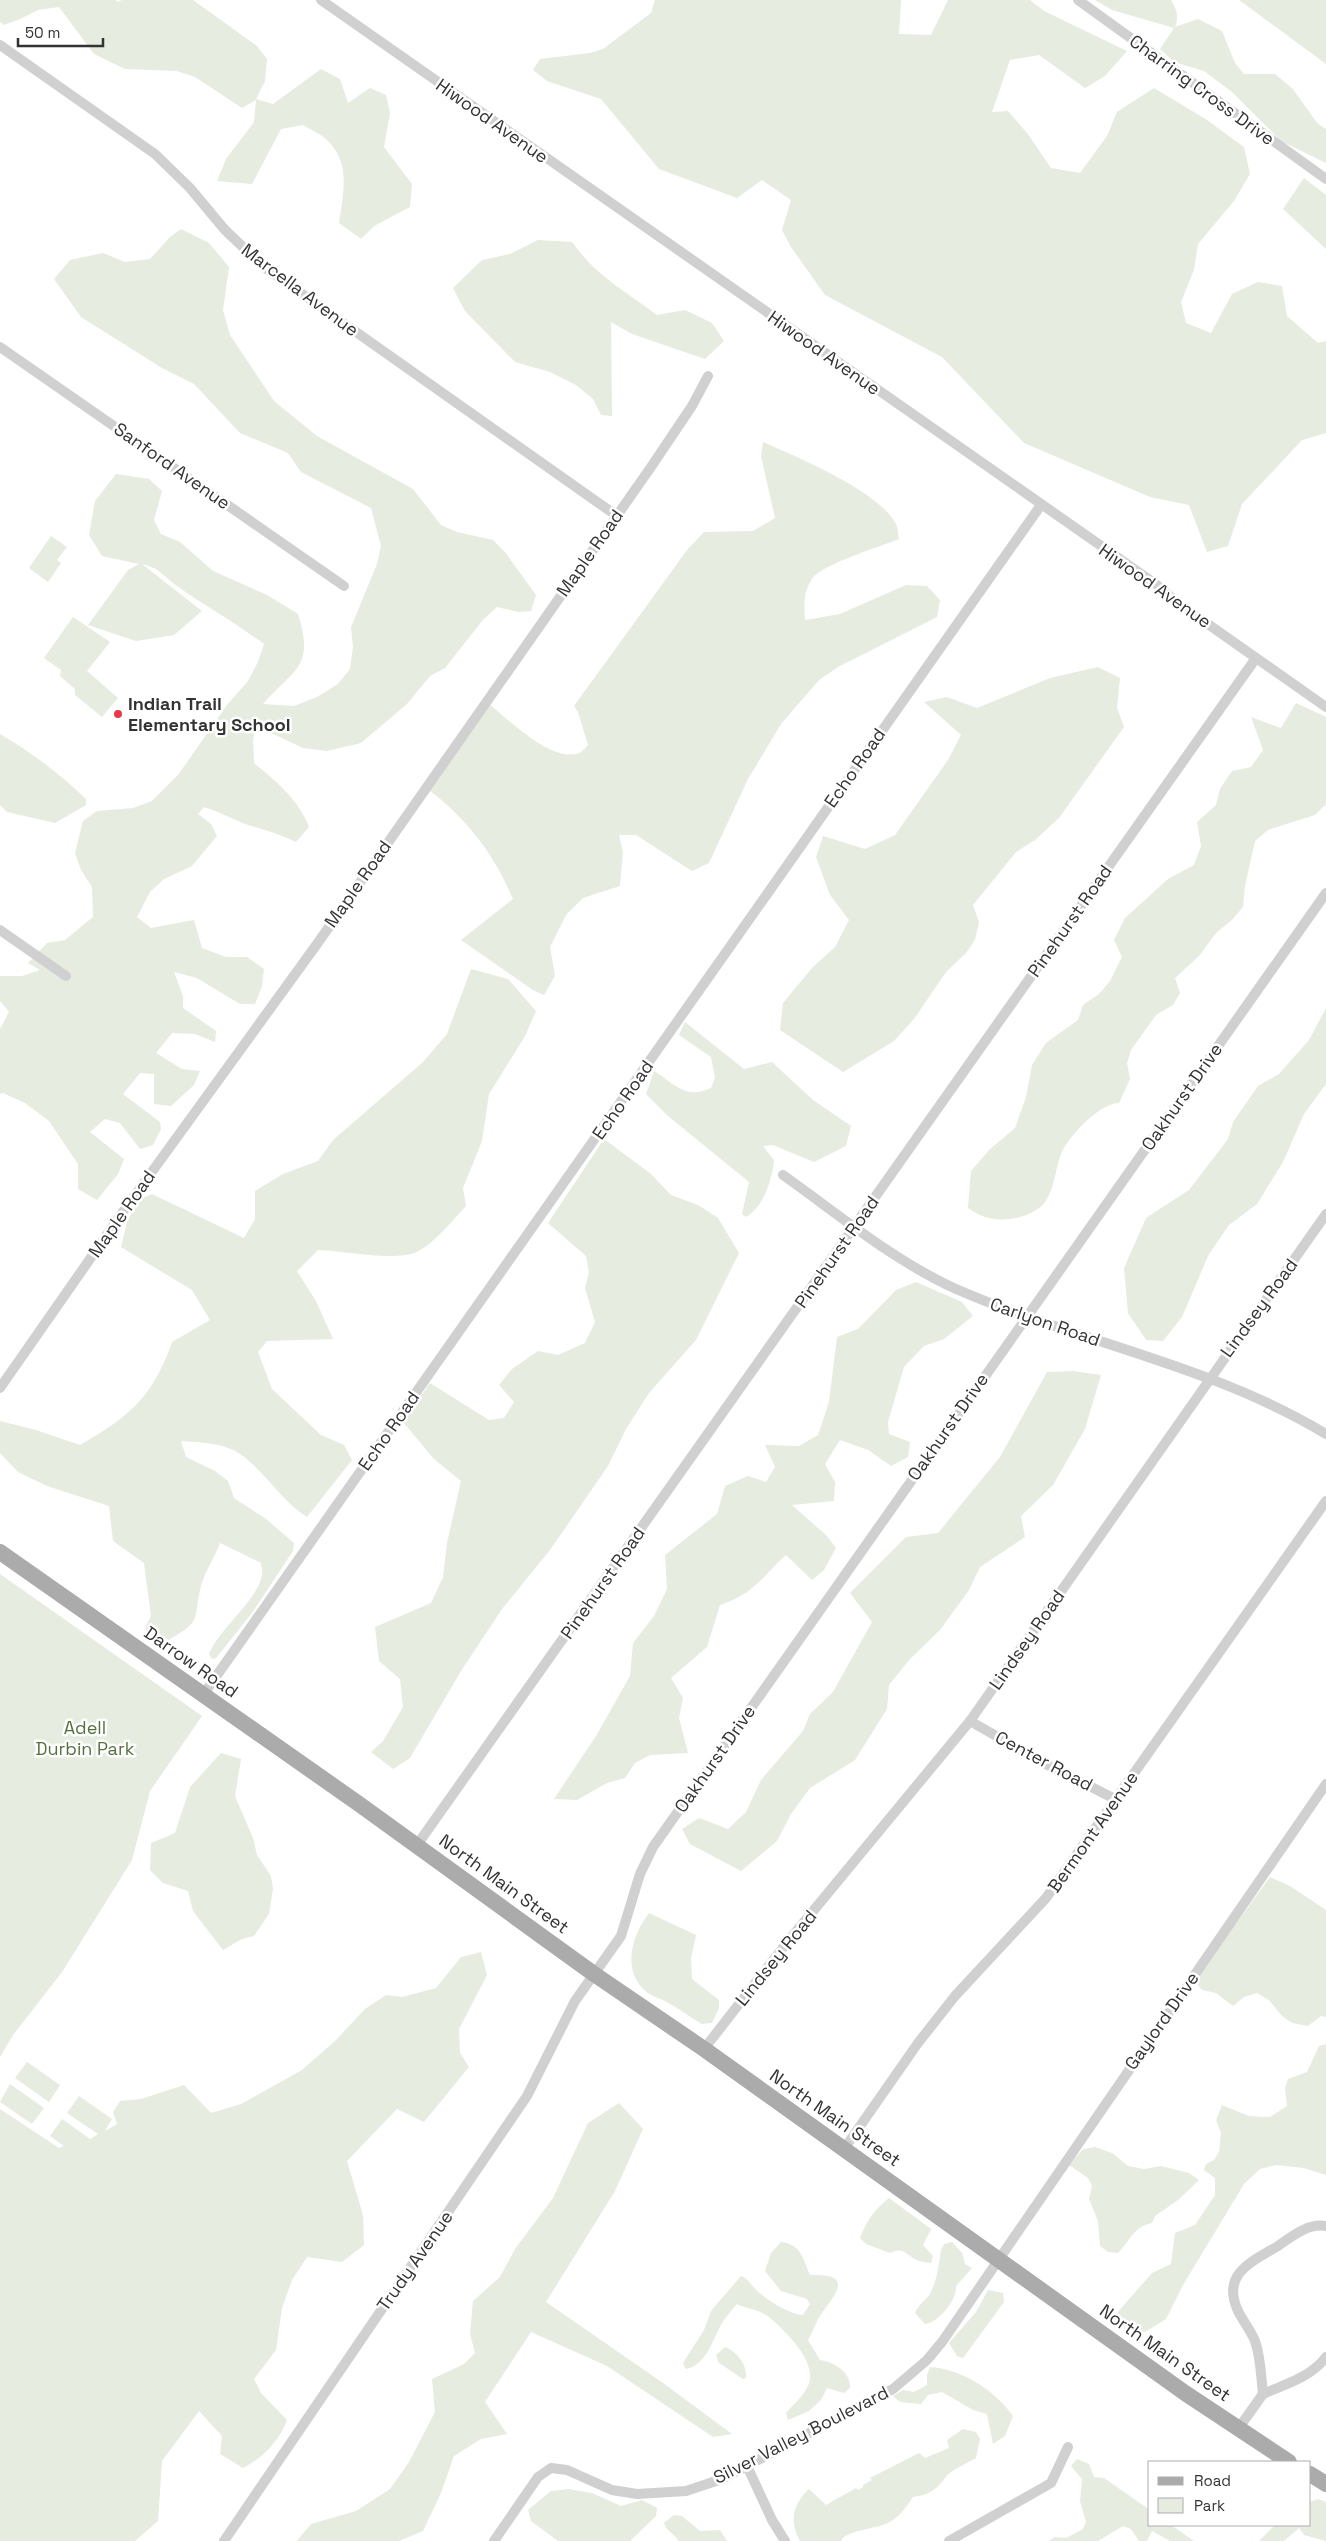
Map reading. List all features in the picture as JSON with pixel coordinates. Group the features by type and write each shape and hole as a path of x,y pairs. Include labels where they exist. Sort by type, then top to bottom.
{"main road":[{"name":"Darrow Road","path":"0,1552 359,1804"},
{"name":"North Main Street","path":"359,1804 594,1974 704,2049 1238,2429 1287,2461"},
{"path":"1311,2475 1326,2484"}],"street":[{"name":"Hiwood Avenue","path":"321,0 1042,505 1326,707"},
{"name":"Charring Cross Drive","path":"1078,0 1326,180"},
{"name":"Marcella Avenue","path":"0,45 155,154 190,188 225,230 264,267 617,516"},
{"name":"Sanford Avenue","path":"0,347 344,586"},
{"name":"Maple Road","path":"0,1388 122,1213 317,944 617,516 692,406 708,376"},
{"name":"Echo Road","path":"203,1695 1042,505"},
{"name":"Pinehurst Road","path":"417,1845 1256,658"},
{"name":"Oakhurst Drive","path":"594,1974 621,1936 640,1874 653,1847 1326,893"},
{"path":"0,930 66,976"},
{"name":"Carlyon Road","path":"782,1175 929,1276 1026,1317 1209,1379 1282,1409 1326,1434"},
{"name":"Lindsey Road","path":"704,2049 780,1951 970,1721 1326,1214"},
{"name":"Bermont Avenue","path":"844,2148 918,2043 955,1996 1046,1898 1117,1800 1326,1501"},
{"name":"Center Road","path":"970,1721 1038,1760 1117,1800"},
{"name":"Gaylord Drive","path":"997,2258 1326,1784"},
{"name":"Trudy Avenue","path":"224,2541 515,2117 539,2074 564,2021 594,1974"},
{"path":"1263,2394 1257,2350 1238,2309 1233,2285 1240,2271 1247,2265 1301,2231 1316,2225 1326,2226"},
{"name":"Silver Valley Boulevard","path":"494,2541 538,2477 551,2468 567,2470 612,2490 653,2494 686,2491 722,2479 893,2389 927,2360 942,2342 997,2258"},
{"path":"1238,2429 1263,2394 1294,2381 1317,2367 1326,2357"},
{"path":"949,2541 1051,2483 1068,2447"},
{"path":"747,2466 772,2520 785,2541"}],"green space":[{"path":"0,0 116,0 117,2 122,0 193,0 257,46 267,59 265,81 256,99 273,104 321,69 340,79 348,103 370,88 386,95 390,113 384,147 412,184 410,207 374,226 361,239 339,223 344,181 340,160 336,151 326,139 303,125 281,129 252,184 217,181 226,159 254,122 256,100 242,108 195,77 177,71 125,69 94,54 59,7 38,10 4,25 0,22"},
{"path":"655,0 901,0 899,34 931,35 948,0 1030,0 1044,11 1127,51 1105,76 1085,88 1039,55 1010,60 992,112 1008,111 1027,133 1051,168 1080,173 1107,136 1117,112 1154,88 1207,120 1244,147 1250,174 1234,201 1198,244 1194,270 1181,302 1186,323 1211,333 1232,294 1258,282 1282,286 1287,316 1318,343 1326,341 1326,433 1302,440 1242,504 1228,546 1207,552 1189,505 1150,497 1024,443 942,357 825,295 791,247 782,230 791,200 762,180 737,198 659,169 601,99 547,81 533,70 540,59 590,53 603,49 651,13"},
{"path":"1095,0 1171,0 1177,14 1175,27 1198,19 1222,31 1235,63 1244,74 1275,74 1292,88 1318,124 1326,129 1326,163 1281,141 1232,92 1204,71 1174,62 1160,49 1174,28 1112,10"},
{"path":"1239,0 1326,0 1326,64"},
{"path":"1304,178 1326,195 1326,249 1283,209"},
{"path":"181,229 209,243 229,267 223,310 230,335 274,401 317,436 413,489 441,525 457,532 493,540 505,552 536,595 531,611 518,612 497,607 482,621 445,668 430,676 407,704 361,743 327,751 303,748 271,733 256,723 253,741 254,763 293,800 305,817 309,827 296,842 204,807 198,814 211,824 217,836 192,866 164,879 150,892 137,917 151,928 194,920 202,948 226,957 247,957 264,969 262,986 255,1004 240,1004 197,978 174,972 183,996 183,1008 216,1031 215,1042 195,1034 172,1033 156,1053 182,1069 200,1071 194,1085 171,1106 154,1104 154,1074 140,1073 123,1094 160,1122 161,1129 153,1145 140,1149 120,1123 105,1119 90,1132 124,1159 118,1174 97,1200 78,1189 78,1164 49,1121 25,1103 3,1093 0,1094 0,1029 9,1012 0,1001 0,976 22,976 40,970 28,963 47,943 65,940 93,917 92,887 81,870 75,853 83,821 97,811 133,808 152,801 178,775 227,705 248,681 258,662 264,644 157,570 142,564 202,611 174,635 136,641 88,625 128,570 139,564 102,556 89,535 95,501 116,474 149,479 162,491 154,520 161,534 180,542 213,571 267,595 298,614 303,632 303,657 292,674 263,704 294,706 317,697 338,684 350,669 353,647 351,627 377,564 381,546 371,508 301,472 288,453 240,433 194,384 162,368 81,317 54,279 70,260 103,253 125,262 150,259 170,237"},
{"path":"538,240 572,242 601,274 657,315 685,310 712,323 724,341 705,359 632,334 611,322 612,416 601,415 593,399 576,385 550,372 515,362 465,311 453,288 482,260 510,254"},
{"path":"763,442 836,476 873,499 887,512 897,527 899,539 839,562 817,574 812,579 804,604 805,620 840,614 906,585 927,586 940,600 937,617 838,667 819,680 781,724 748,779 709,863 692,871 636,835 619,835 623,852 620,886 583,898 566,915 550,947 555,976 544,995 533,990 461,940 513,899 497,867 478,839 443,801 429,790 489,704 530,737 554,751 576,754 588,745 578,712 574,706 687,550 704,532 753,531 775,518 761,456"},
{"path":"51,536 67,547 57,560 61,563 48,582 29,568"},
{"path":"73,617 110,642 87,671 118,698 102,717 75,695 75,689 60,676 61,670 44,658"},
{"path":"1098,667 1120,678 1117,708 1124,727 1059,818 1035,840 1016,852 973,905 979,922 975,940 966,953 946,972 914,1019 894,1041 843,1072 780,1030 783,1003 812,968 835,947 849,920 830,895 816,857 823,836 865,849 895,835 948,760 961,735 924,702 947,697 977,708 1050,678"},
{"path":"1296,703 1326,717 1326,804 1315,815 1268,830 1255,841 1245,886 1243,907 1232,920 1216,933 1199,956 1175,978 1180,993 1173,1005 1156,1015 1131,1050 1127,1063 1130,1079 1119,1103 1112,1104 1096,1113 1068,1141 1061,1154 1049,1196 1045,1202 1033,1212 1009,1219 992,1219 968,1208 971,1171 990,1149 1015,1128 1026,1097 1032,1065 1046,1043 1078,1020 1083,1005 1099,994 1110,981 1122,957 1114,940 1125,918 1168,879 1194,865 1201,846 1197,822 1216,805 1220,789 1232,771 1251,767 1263,750 1251,717 1281,728"},
{"path":"0,734 56,772 86,799 86,805 55,823 7,812 0,805"},
{"path":"471,969 508,979 536,1011 525,1036 489,1094 482,1141 463,1188 466,1206 433,1241 411,1254 377,1256 318,1250 297,1271 316,1301 333,1339 267,1341 258,1352 272,1389 321,1435 344,1445 352,1460 307,1517 289,1503 258,1469 234,1450 219,1445 181,1441 186,1457 215,1471 228,1481 234,1498 266,1519 294,1543 293,1551 252,1613 216,1658 212,1659 209,1654 214,1644 254,1594 262,1574 261,1563 220,1543 203,1580 195,1618 188,1628 169,1640 146,1633 146,1626 151,1616 144,1563 113,1541 109,1506 47,1486 18,1472 0,1453 0,1421 36,1430 80,1445 126,1415 137,1404 156,1377 165,1361 172,1342 210,1320 192,1290 121,1247 127,1222 138,1200 152,1194 244,1238 255,1219 255,1191 283,1174 318,1161 333,1140 423,1062 447,1034"},
{"path":"1326,1008 1326,1084 1304,1114 1283,1162 1257,1204 1229,1225 1209,1254 1182,1317 1163,1341 1146,1340 1128,1313 1124,1268 1146,1218 1189,1190 1228,1139 1233,1122 1258,1086 1279,1074 1309,1040"},
{"path":"685,1022 744,1069 772,1062 813,1100 851,1126 846,1146 814,1162 773,1145 763,1146 774,1160 771,1176 766,1192 758,1206 746,1217 742,1214 749,1182 668,1116 646,1094 654,1071 674,1085 687,1091 702,1091 711,1088 715,1078 711,1057 679,1035"},
{"path":"604,1139 651,1174 671,1195 698,1205 718,1218 739,1253 696,1340 649,1393 626,1429 608,1466 550,1550 502,1609 461,1671 410,1758 393,1769 371,1752 383,1741 403,1707 400,1679 379,1661 375,1627 431,1603 443,1577 447,1543 461,1481 434,1459 403,1422 430,1383 489,1420 504,1418 514,1402 499,1385 512,1369 538,1351 558,1355 585,1343 595,1322 585,1288 589,1272 586,1256 548,1223"},
{"path":"916,1282 962,1302 973,1316 944,1339 924,1346 904,1367 888,1422 889,1434 910,1442 908,1457 891,1466 868,1450 840,1440 825,1464 835,1482 834,1501 792,1505 827,1536 836,1548 824,1570 812,1580 786,1555 756,1585 732,1601 720,1605 707,1647 671,1678 683,1698 679,1718 688,1753 650,1755 635,1763 625,1778 607,1783 577,1800 554,1799 596,1736 630,1676 633,1643 654,1616 667,1589 665,1555 717,1514 725,1486 748,1476 766,1482 775,1467 765,1445 799,1446 818,1435 829,1402 837,1337 858,1329 896,1290"},
{"path":"1073,1371 1101,1375 1085,1429 1053,1485 1021,1516 1025,1537 980,1567 969,1590 940,1630 910,1659 889,1685 887,1709 855,1760 810,1788 791,1814 777,1841 741,1871 690,1844 682,1829 699,1818 728,1829 746,1812 761,1780 803,1731 810,1714 833,1692 872,1622 850,1593 906,1537 938,1533 1000,1457 1047,1372"},
{"name":"Adell Durbin Park","path":"0,1574 202,1716 150,1791 132,1860 62,1972 13,2035 0,2057"},
{"path":"221,1753 241,1759 235,1796 253,1838 257,1855 271,1876 273,1889 269,1914 254,1936 242,1939 223,1950 193,1911 188,1891 163,1883 150,1870 151,1843 175,1833 190,1787"},
{"path":"1270,1877 1290,1886 1326,1910 1326,2017 1321,2016 1308,2026 1292,2023 1282,2016 1269,2000 1257,1993 1244,1997 1233,2006 1216,1993 1202,1990 1197,1984 1202,1970"},
{"path":"649,1913 696,1935 691,1958 692,1979 719,2000 719,2008 712,2023 702,2024 650,1994 640,1985 634,1975 632,1954 634,1943 637,1933"},
{"path":"481,1952 487,1975 459,2029 460,2053 469,2067 424,2122 397,2109 347,2161 363,2215 364,2245 342,2262 307,2257 292,2280 282,2308 276,2350 254,2379 261,2393 287,2420 275,2442 264,2454 243,2468 220,2454 222,2436 199,2411 162,2461 158,2521 135,2541 0,2541 0,2109 59,2148 64,2146 50,2136 62,2119 90,2139 98,2134 67,2113 79,2096 112,2119 105,2131 117,2124 113,2112 120,2101 141,2099 184,2085 211,2113 241,2104 302,2070 335,2041 365,2009 386,1995 402,1997 436,1988 461,1957"},
{"path":"1326,2044 1326,2175 1304,2168 1276,2165 1260,2169 1244,2184 1183,2285 1166,2319 1145,2332 1134,2331 1118,2325 1117,2313 1152,2273 1171,2264 1175,2233 1195,2225 1215,2195 1215,2178 1204,2170 1206,2164 1214,2160 1219,2152 1221,2133 1216,2120 1222,2105 1249,2116 1270,2117 1287,2106 1285,2088 1288,2079 1307,2072 1319,2046"},
{"path":"27,2062 60,2085 49,2102 15,2078"},
{"path":"10,2084 44,2108 32,2124 0,2102"},
{"path":"619,2103 643,2129 615,2191 546,2302 663,2383 732,2434 713,2437 607,2366 531,2332 485,2402 507,2434 481,2439 454,2456 441,2493 423,2531 399,2541 297,2541 311,2524 356,2511 390,2489 409,2462 435,2412 432,2379 464,2364 475,2353 470,2334 473,2301 500,2277 515,2249 553,2198 588,2123"},
{"path":"1095,2147 1112,2153 1128,2166 1144,2169 1161,2166 1189,2173 1199,2180 1178,2200 1155,2216 1152,2223 1136,2231 1118,2253 1108,2252 1100,2246 1098,2221 1089,2199 1092,2186 1088,2178 1069,2165 1083,2149"},
{"path":"889,2198 931,2229 923,2245 933,2256 931,2263 918,2261 901,2251 890,2253 866,2244 860,2238 872,2216"},
{"path":"781,2242 788,2243 797,2249 810,2275 825,2275 834,2278 838,2282 835,2295 818,2319 808,2340 820,2360 831,2363 841,2369 850,2382 850,2388 844,2393 827,2388 821,2400 809,2411 788,2420 786,2413 807,2388 810,2371 796,2344 766,2315 737,2304 724,2320 704,2357 686,2369 683,2363 704,2330 711,2311 741,2276 771,2302 791,2312 803,2315 810,2304 807,2299 781,2291 765,2271 771,2253"},
{"path":"952,2242 962,2253 965,2264 972,2268 956,2286 954,2298 946,2310 936,2319 925,2324 915,2313 930,2294 944,2244"},
{"path":"988,2290 1003,2293 1004,2302 963,2358 957,2356 949,2343 976,2312"},
{"path":"725,2347 733,2352 743,2363 746,2378 743,2379 719,2363 716,2355"},
{"path":"930,2367 954,2372 976,2382 997,2398 1013,2416 1005,2436 993,2444 987,2414 973,2410 942,2392 928,2395 921,2404 900,2402 893,2396 903,2390 914,2392 927,2385 927,2375"},
{"path":"963,2429 976,2432 980,2439 976,2458 947,2475 932,2491 913,2497 902,2512 892,2521 849,2534 841,2541 800,2541 795,2527 794,2513 799,2501 809,2489 826,2505 856,2488 858,2490 872,2480 870,2478 919,2453 925,2458 949,2448 947,2440"},
{"path":"1077,2459 1089,2464 1094,2477 1104,2478 1148,2509 1148,2526 1172,2526 1194,2541 1170,2541 1152,2531 1147,2541 1139,2541 1131,2529 1123,2526 1098,2541 1049,2541 1055,2537 1066,2538 1083,2529 1086,2522 1080,2501 1082,2479 1071,2466"},
{"path":"568,2489 592,2493 621,2506 642,2500 657,2508 656,2516 630,2541 558,2541 531,2521 528,2510 551,2491"},
{"path":"1318,2499 1326,2502 1326,2541 1304,2535 1299,2528 1284,2541 1259,2541 1274,2526 1311,2526 1311,2502"},
{"path":"674,2515 682,2516 700,2531 720,2530 727,2541 678,2541 664,2523"}],"place":[{"name":"Indian Trail Elementary School","path":"118,714"}]}
